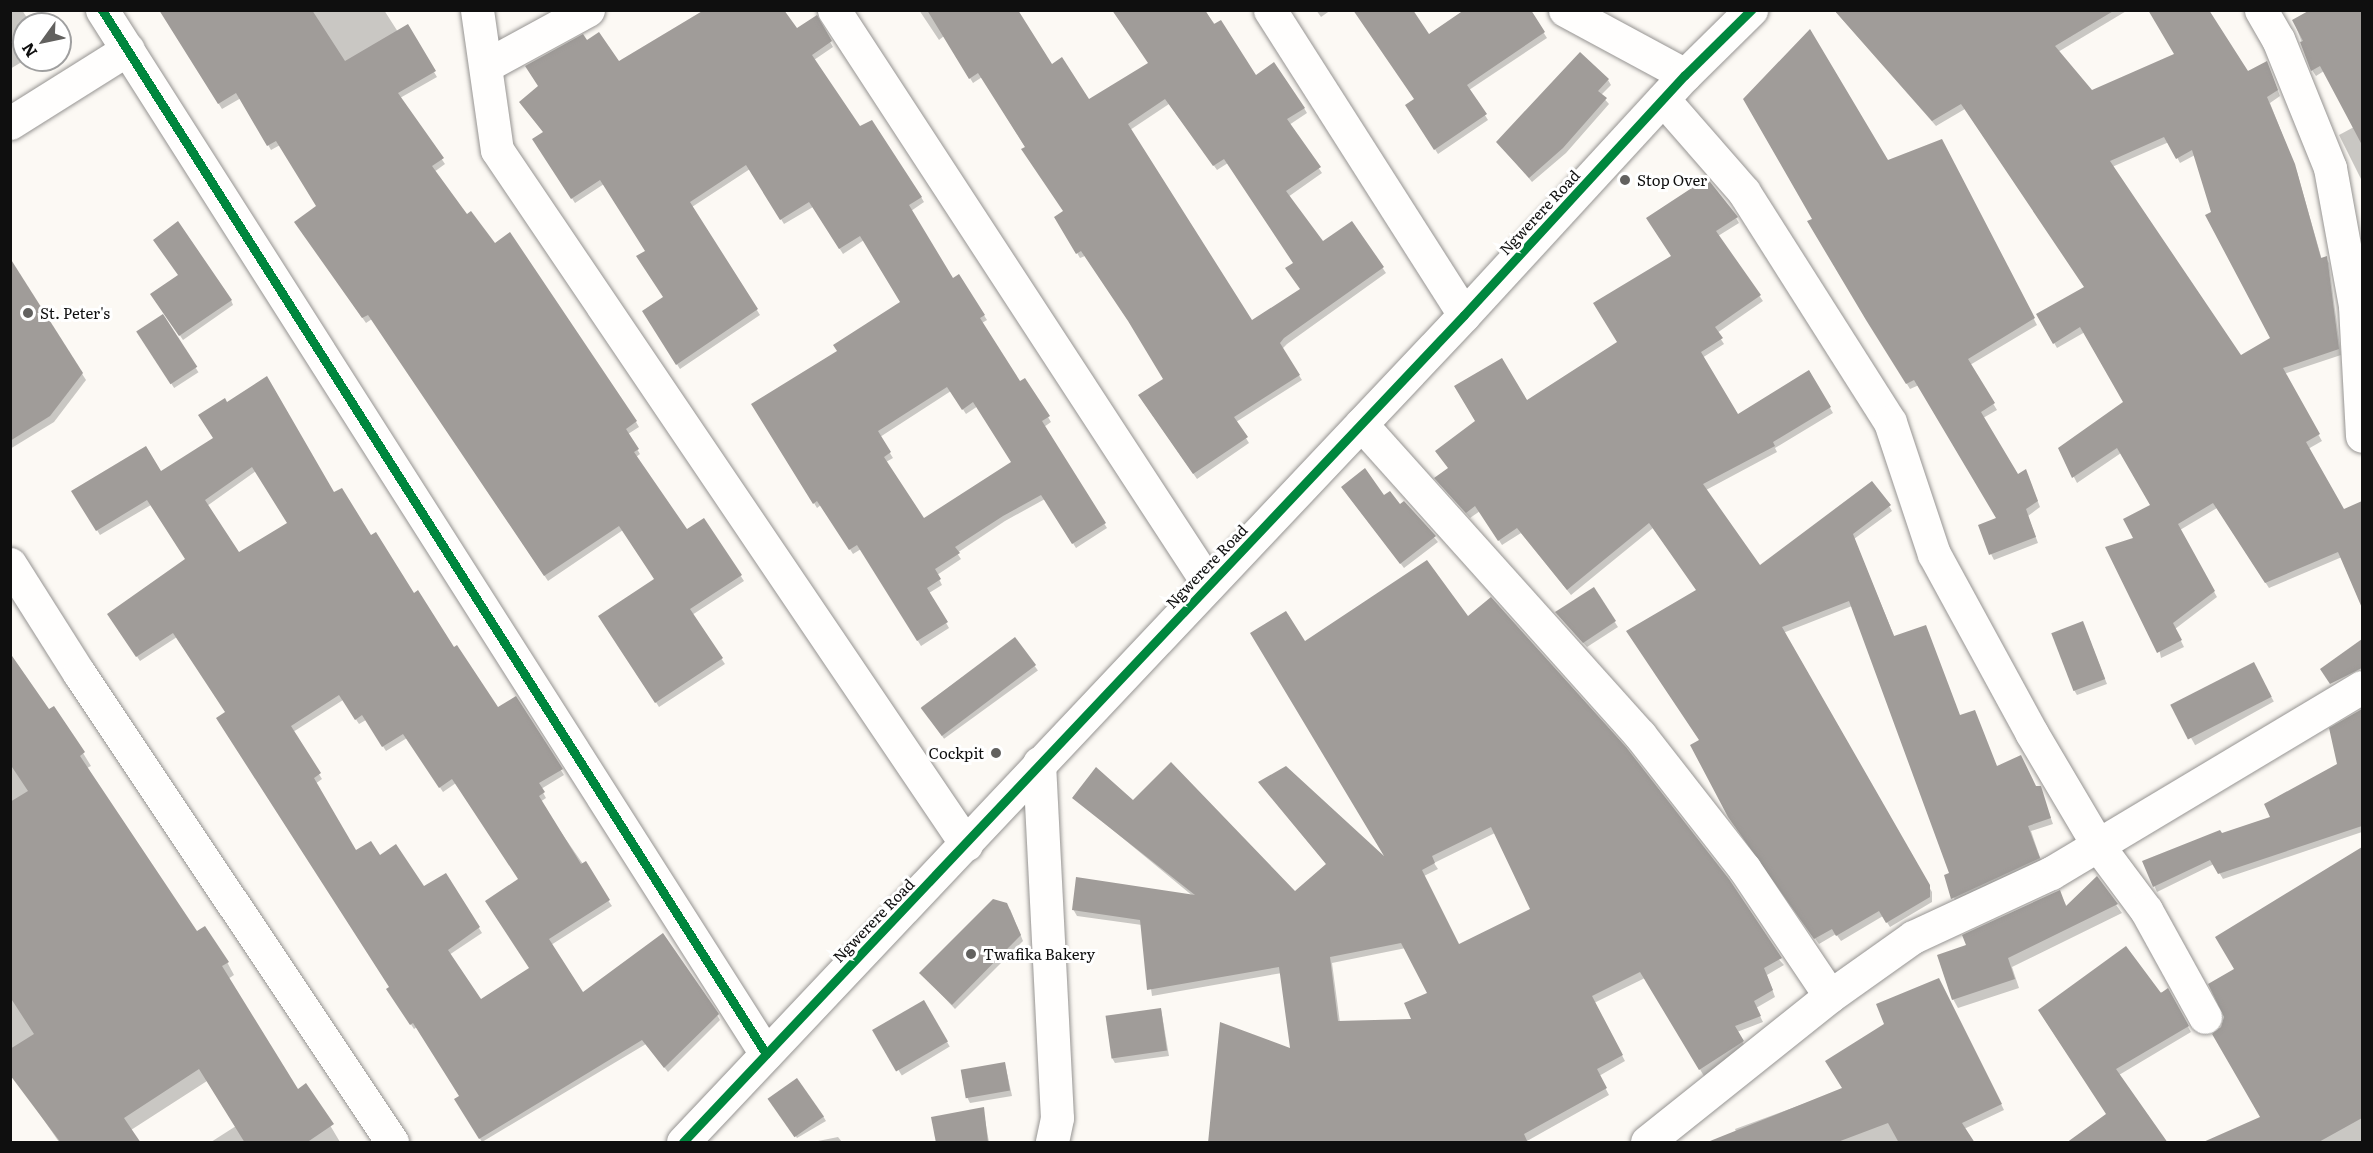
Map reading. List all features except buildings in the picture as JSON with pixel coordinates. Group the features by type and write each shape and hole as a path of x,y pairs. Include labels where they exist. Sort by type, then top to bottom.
{"street":[{"path":"102,10 766,1054"},
{"path":"477,10 487,65 497,150 966,844"},
{"path":"487,65 588,10"},
{"path":"834,10 1209,585"},
{"path":"1270,10 1464,315"},
{"path":"1564,10 1685,75"},
{"name":"Ngwerere Road","path":"683,1143 1464,315 1685,75 1751,10"},
{"path":"2261,10 2278,39 2331,168 2355,306 2362,436"},
{"path":"10,123 128,49"},
{"path":"1664,99 1744,192 1890,422 1934,554 2098,847 2146,910 2205,1017"},
{"path":"1361,424 1640,735 1744,868 1830,996"},
{"path":"10,564 79,674 392,1143"},
{"path":"1647,1143 1830,996 1913,937 2051,873 2098,847 2362,687"},
{"path":"1039,763 1057,1118 1052,1143"}],"cycle path":[{"path":"102,10 766,1054"},
{"path":"683,1142 1464,315 1685,75 1751,10"}],"place":[{"name":"Stop Over","path":"1625,180"},
{"name":"St. Peter's","path":"28,313"},
{"name":"Cockpit","path":"996,753"},
{"name":"Twafika Bakery","path":"971,954"}]}
